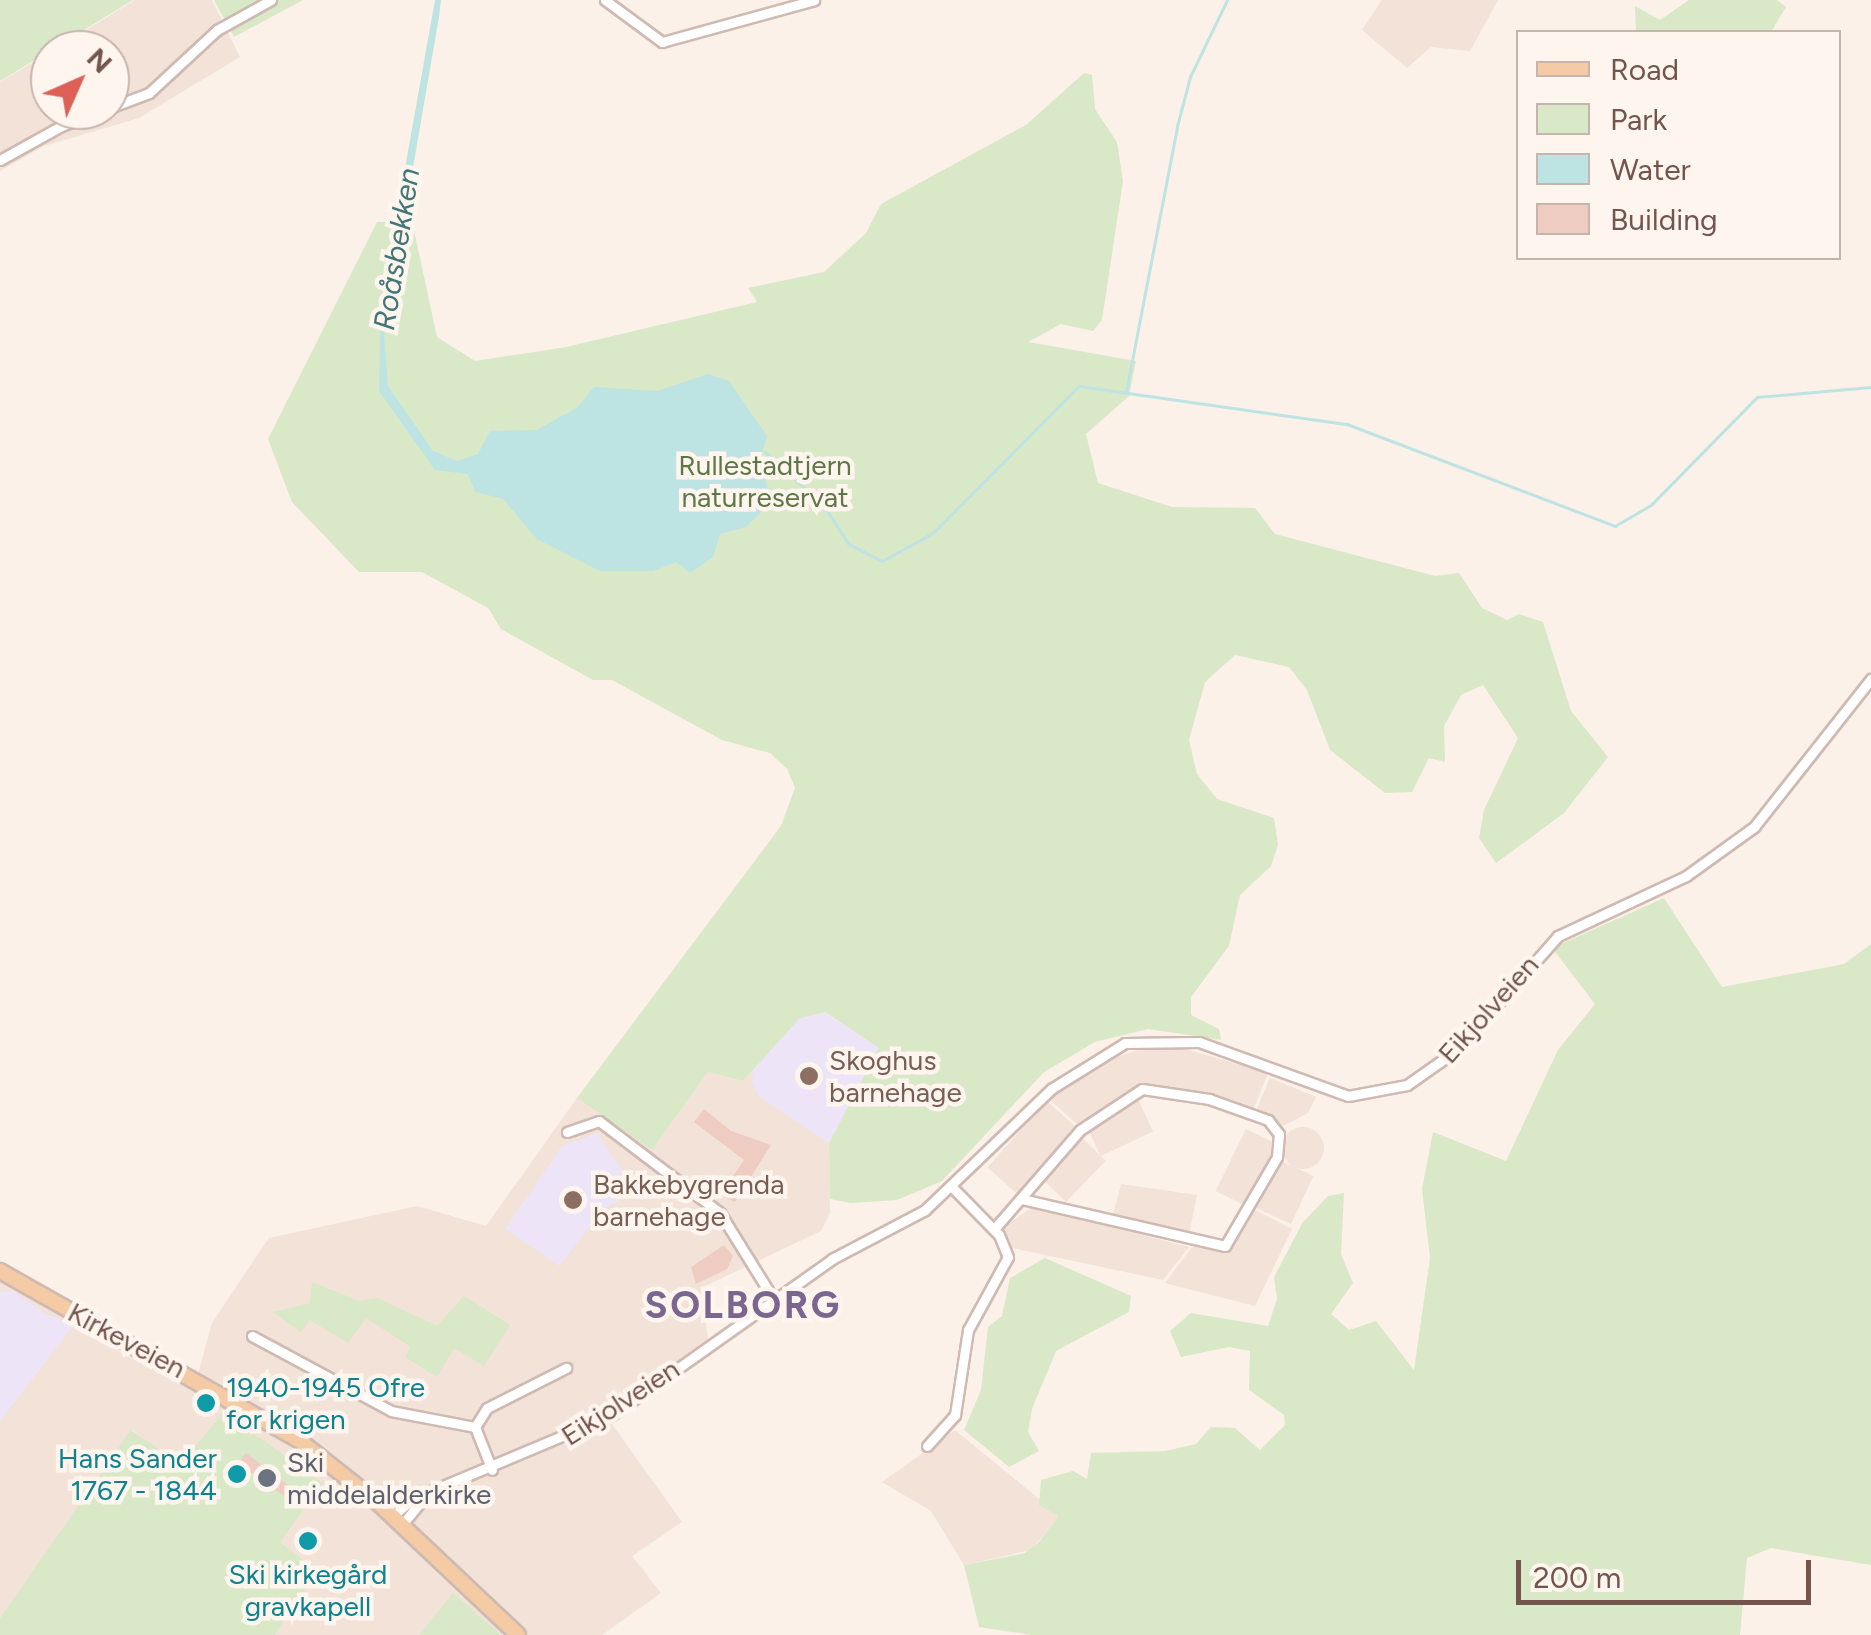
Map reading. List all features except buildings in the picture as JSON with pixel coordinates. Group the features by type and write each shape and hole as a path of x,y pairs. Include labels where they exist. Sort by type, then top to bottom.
{"main road":[{"name":"Kirkeveien","path":"2,1276 248,1407 399,1521 518,1635"}],"street":[{"path":"0,160 61,126 149,94 217,30 271,0"},
{"path":"606,0 662,42 814,0"},
{"name":"Eikjolveien","path":"399,1521 426,1495 580,1435 952,1188 1050,1089 1140,1038 1199,1042 1348,1096 1407,1086 1458,1048 1558,936 1686,876 1754,827 1871,680"},
{"path":"994,1228 1080,1130 1148,1087 1253,1114 1280,1134 1277,1157 1225,1246 1022,1199"},
{"path":"567,1132 599,1121 720,1213 776,1302"},
{"path":"927,1446 954,1415 968,1330 1007,1261 994,1228 952,1188"},
{"path":"252,1336 391,1411 474,1427"},
{"path":"474,1427 487,1408 566,1368"},
{"path":"474,1427 492,1470"}],"shaded area":[{"path":"135,0 212,0 240,57 130,121 130,30 86,30"},
{"path":"1382,0 1498,0 1470,51 1431,47 1407,68 1362,30"},
{"path":"30,64 30,130 98,130 44,146 0,171 0,82"},
{"name":"Skoghus barnehage","path":"824,1012 880,1048 829,1143 759,1097 752,1083 753,1070 799,1019"},
{"path":"799,1019 829,1143 830,1213 821,1231 701,1288 708,1339 604,1413 682,1522 632,1556 661,1593 602,1635 501,1635 453,1594 419,1635 275,1635 318,1571 132,1430 0,1618 0,1260 198,1374 212,1323 269,1238 417,1206 486,1226 577,1098 652,1150 708,1072 743,1081"},
{"path":"1148,1047 1185,1049 1268,1073 1253,1110 1149,1084 1079,1126 1049,1099 1110,1059"},
{"path":"1270,1078 1316,1097 1308,1113 1283,1126 1256,1111"},
{"path":"1137,1097 1153,1131 1100,1156 1084,1122"},
{"path":"1047,1101 1077,1128 1017,1194 987,1167"},
{"path":"1303,1127 1318,1133 1324,1148 1318,1163 1303,1169 1288,1163 1282,1148 1288,1133"},
{"path":"1246,1129 1277,1144 1246,1206 1216,1191"},
{"name":"Bakkebygrenda barnehage","path":"597,1133 637,1192 605,1208 559,1266 505,1229 562,1146"},
{"path":"1079,1135 1106,1161 1066,1202 1039,1176"},
{"path":"1279,1160 1313,1176 1291,1224 1257,1208"},
{"path":"1121,1184 1197,1195 1188,1239 1112,1219"},
{"path":"1032,1207 1189,1247 1163,1280 1012,1248 1004,1227"},
{"path":"1255,1210 1292,1229 1255,1306 1165,1283 1192,1247 1234,1246"},
{"path":"12,1290 47,1315 75,1324 0,1421 0,1292"},
{"path":"955,1430 1060,1516 1031,1550 964,1565 931,1511 882,1482"}],"green space":[{"path":"0,0 133,0 84,30 30,30 30,63 0,81"},
{"path":"214,0 303,0 234,37"},
{"path":"1689,0 1777,0 1786,7 1772,30 1636,30 1635,6 1660,20"},
{"name":"Rullestadtjern naturreservat","path":"1084,73 1092,75 1095,109 1117,142 1123,181 1102,320 1093,331 1061,324 1028,342 1136,361 1129,396 1086,434 1098,483 1172,507 1255,508 1275,534 1435,576 1459,573 1482,608 1507,620 1519,614 1543,622 1571,711 1608,757 1564,813 1496,863 1479,838 1484,810 1518,738 1483,685 1461,695 1444,726 1445,762 1429,758 1412,792 1385,793 1330,750 1307,690 1289,667 1235,655 1205,682 1189,740 1197,774 1217,799 1274,818 1278,845 1271,866 1240,895 1229,946 1191,997 1191,1015 1219,1029 1221,1040 1148,1029 1095,1042 1044,1072 942,1181 897,1200 851,1203 830,1199 829,1143 879,1048 825,1012 799,1019 743,1081 708,1072 652,1150 577,1098 781,826 795,788 787,769 770,753 722,740 612,680 593,680 501,629 488,608 422,572 359,572 292,502 268,439 377,222 412,221 437,337 475,361 566,347 757,302 748,288 824,272 866,233 881,204 1026,125"},
{"path":"1664,898 1722,987 1844,964 1871,944 1871,1565 1771,1548 1747,1558 1740,1635 1032,1635 979,1627 964,1565 1025,1553 1038,1543 1059,1516 1039,1505 1041,1480 1073,1471 1087,1479 1091,1453 1165,1451 1196,1444 1211,1427 1235,1428 1260,1450 1285,1425 1284,1415 1249,1390 1250,1351 1229,1347 1181,1357 1170,1331 1191,1313 1268,1326 1277,1299 1274,1277 1303,1222 1328,1196 1344,1193 1341,1254 1353,1283 1331,1314 1349,1330 1376,1321 1414,1370 1430,1258 1422,1189 1433,1132 1506,1161 1558,1050 1595,1004 1552,948"},
{"path":"1045,1258 1131,1296 1129,1312 1056,1351 1032,1409 1028,1432 1039,1451 1009,1467 964,1430 981,1390 988,1327 1002,1316 1010,1278"},
{"path":"312,1282 359,1301 377,1298 437,1326 464,1296 510,1325 484,1366 454,1348 437,1377 405,1357 411,1347 366,1318 348,1343 310,1320 301,1332 273,1312 310,1303"},
{"path":"224,1412 323,1483 280,1542 318,1571 275,1635 0,1635 0,1618 131,1430 180,1464"},
{"path":"453,1593 501,1635 419,1635"}],"water":[{"name":"Roåsbekken","path":"435,0 441,0 439,17 384,335 388,386 433,451 457,461 478,454 490,431 537,430 578,407 594,387 657,391 708,374 729,381 767,436 760,459 771,502 746,527 720,534 713,557 690,573 676,562 653,571 600,571 537,539 503,499 475,492 468,474 435,470 379,391 381,303"}],"waterway":[{"path":"1126,392 1177,126 1190,77 1227,0"},
{"path":"765,452 823,504 849,544 882,561 933,533 1079,386 1347,424 1615,526 1651,505 1757,397 1871,387"}],"place":[{"name":"Skoghus barnehage","path":"809,1076"},
{"name":"Bakkebygrenda barnehage","path":"573,1200"},
{"name":"1940-1945 Ofre for krigen","path":"206,1403"},
{"name":"Hans Sander 1767 - 1844","path":"237,1474"},
{"name":"Ski middelalderkirke","path":"267,1478"},
{"name":"Ski kirkegård gravkapell","path":"308,1541"}],"district":[{"name":"SOLBORG","path":"743,1306"}]}
